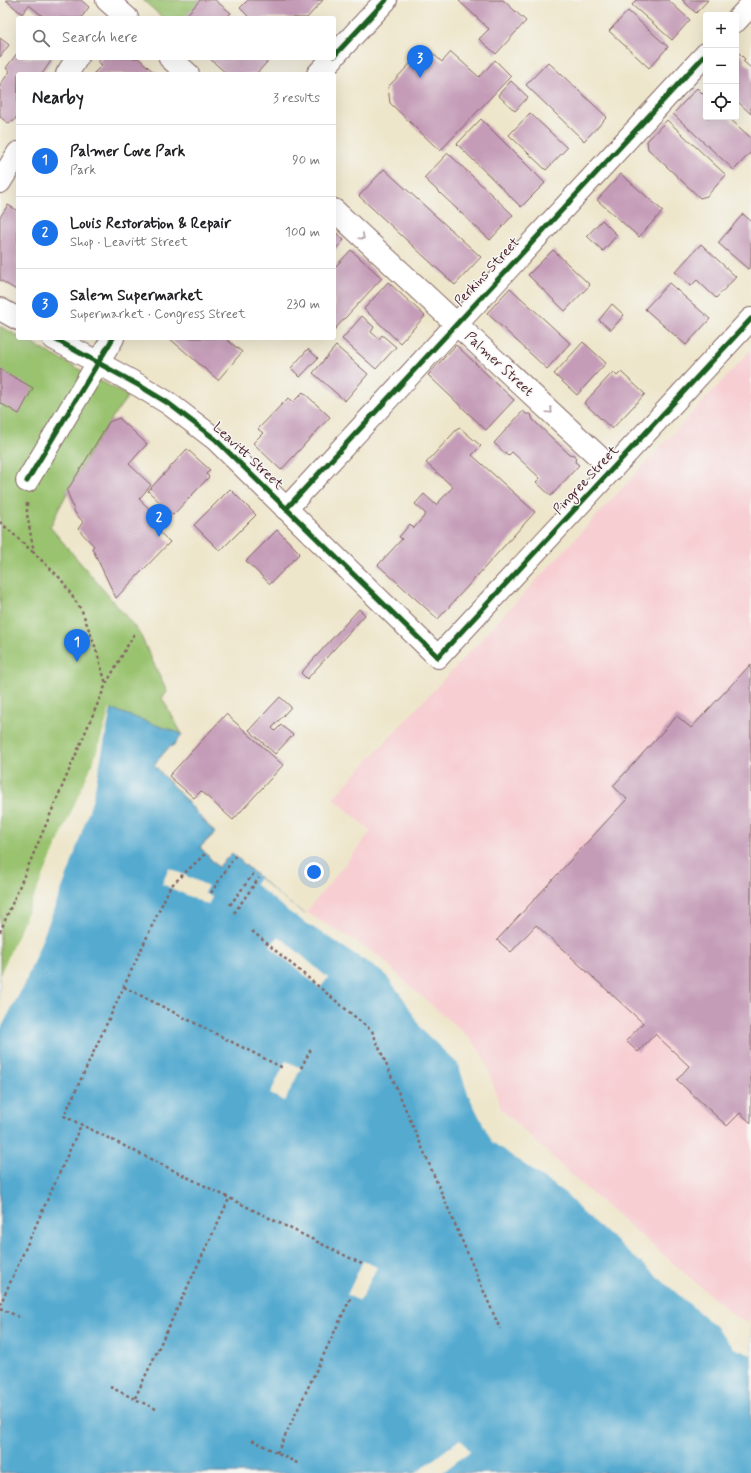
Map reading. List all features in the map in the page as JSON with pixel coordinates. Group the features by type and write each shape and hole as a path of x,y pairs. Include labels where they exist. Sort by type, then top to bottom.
{"street":[{"path":"336,54 386,0"},
{"path":"739,18 751,5"},
{"path":"106,7 123,16"},
{"name":"Perkins Street","path":"286,509 703,57"},
{"path":"68,72 75,60"},
{"path":"172,60 186,72"},
{"path":"320,72 330,60"},
{"path":"0,182 16,156"},
{"name":"Palmer Street","path":"336,212 612,469"},
{"path":"0,309 16,318"},
{"name":"Pingree Street","path":"438,657 751,319"},
{"name":"Leavitt Street","path":"57,340 168,403 215,439 438,657"},
{"path":"28,481 112,340"}],"path":[{"path":"28,481 27,514 34,553"},
{"path":"0,522 61,579 82,611 95,646 106,684"},
{"path":"0,932 106,684 134,634"},
{"path":"206,853 171,886 64,1116 362,1264"},
{"path":"211,893 235,856"},
{"path":"230,906 254,873"},
{"path":"234,913 259,878"},
{"path":"252,930 372,1030 500,1329"},
{"path":"124,987 283,1068"},
{"path":"301,1068 310,1049"},
{"path":"0,1305 81,1125"},
{"path":"135,1398 229,1199"},
{"path":"277,1453 351,1297"},
{"path":"0,1308 21,1318"},
{"path":"110,1387 158,1410"},
{"path":"252,1440 299,1464"}],"shaded area":[{"path":"751,350 751,1323 737,1321 583,1188 500,1110 305,914 371,831 333,798"}],"green space":[{"path":"143,0 203,0 188,16 161,16"},
{"path":"0,326 16,335 16,340 26,340 128,396 106,427 86,460 50,527 139,632 167,692 162,698 182,734 180,733 175,744 167,749 154,765 215,833 200,847 96,760 0,981"}],"water":[{"path":"111,709 182,734 175,744 167,749 154,765 215,833 200,847 218,867 232,853 282,898 305,914 383,962 500,1110 583,1188 737,1321 751,1323 751,1473 0,1473 0,981 96,760 107,727"}],"pier":[{"path":"110,708 93,798 70,868 25,983 0,1030 0,975 94,760"},
{"path":"169,868 208,886 204,893 212,897 208,905 162,884"},
{"path":"259,878 282,898 305,914 307,913 354,940 384,960 404,981 464,1033 476,1045 486,1062 501,1109 584,1187 738,1319 751,1321 751,1355 734,1348 715,1326 582,1212 565,1193 492,1142 468,1094 458,1064 422,1030 404,999 384,973 289,912 255,884"},
{"path":"279,936 328,978 320,988 270,946"},
{"path":"286,1061 301,1068 285,1101 270,1094"},
{"path":"363,1261 377,1267 360,1301 347,1295"},
{"path":"460,1439 470,1451 442,1473 416,1473"}],"building":[{"path":"6,0 81,0 89,7 82,16 43,16 29,5 22,14"},
{"path":"200,0 215,0 231,13 228,16 186,16"},
{"path":"248,0 323,0 309,16 248,16 240,8"},
{"path":"503,0 526,21 496,54 479,39 489,29 459,1"},
{"path":"636,0 668,0 690,20 672,40 632,5"},
{"path":"682,0 708,0 696,13"},
{"path":"628,11 668,47 649,68 609,31"},
{"path":"0,38 9,45 0,57"},
{"path":"426,47 442,62 451,52 479,77 495,60 511,76 440,151 390,103 388,87"},
{"path":"739,53 745,59 743,61 751,68 751,114 739,103"},
{"path":"16,55 16,60 52,60 43,72 16,72 16,118 14,121 8,123 0,117 0,85 10,71 6,68"},
{"path":"100,60 140,60 154,72 95,72 102,65 98,62"},
{"path":"211,60 269,60 258,72 225,72"},
{"path":"548,62 607,117 584,141 526,85"},
{"path":"511,81 528,97 515,111 498,95"},
{"path":"697,88 703,94 703,120 731,120 751,138 751,152 734,170 673,114"},
{"path":"530,113 567,148 546,170 509,135"},
{"path":"481,119 545,183 521,207 457,144"},
{"path":"667,120 726,175 707,196 700,198 648,149 647,141"},
{"path":"448,153 513,215 490,240 424,178"},
{"path":"384,169 481,257 455,285 359,196"},
{"path":"621,174 663,211 639,237 597,200"},
{"path":"8,205 16,210 16,290 0,280 0,217"},
{"path":"743,214 751,221 751,265 748,269 718,243"},
{"path":"602,220 617,235 603,251 587,236"},
{"path":"336,233 344,240 336,249"},
{"path":"701,244 736,277 716,298 697,280 691,286 675,272"},
{"path":"351,250 382,278 336,328 336,266"},
{"path":"553,250 590,285 565,311 528,275"},
{"path":"388,282 425,316 400,343 364,309"},
{"path":"669,283 710,319 686,345 645,309"},
{"path":"510,288 570,343 547,369 487,313"},
{"path":"612,304 624,315 611,330 599,320"},
{"path":"362,316 374,327 371,332 379,339 382,335 396,347 376,369 342,339"},
{"path":"171,340 227,340 242,352 218,380"},
{"path":"583,342 606,363 577,395 554,374"},
{"path":"456,345 514,400 486,430 428,375"},
{"path":"336,346 368,374 345,401 313,373"},
{"path":"308,349 318,358 300,377 291,368"},
{"path":"0,369 33,388 19,414 0,403"},
{"path":"613,372 617,376 621,372 645,394 612,429 584,403"},
{"path":"303,392 330,417 281,470 253,443 263,433 258,429 288,398 293,402"},
{"path":"523,411 526,414 531,414 533,420 569,454 574,455 576,458 575,462 579,465 551,496 536,482 540,478 512,452 508,456 494,443"},
{"path":"119,418 147,444 129,464 151,485 139,499 156,515 149,522 170,542 116,598 92,548 94,546 78,529 83,522 75,513 67,491 109,422"},
{"path":"459,427 481,446 472,455 535,512 438,619 378,565 402,539 399,537 410,524 414,528 426,514 415,504 424,494 436,505 453,487 426,463"},
{"path":"187,449 210,470 206,474 209,477 173,515 148,491"},
{"path":"230,489 256,515 220,551 194,525"},
{"path":"277,530 300,553 270,584 246,561"},
{"path":"359,609 365,615 307,679 301,673"},
{"path":"751,664 751,1123 740,1113 727,1126 677,1080 689,1066 655,1034 638,1052 626,1041 643,1023 536,925 511,952 497,940 627,799 613,786 677,716 691,728"},
{"path":"280,697 291,707 272,728 275,731 281,725 293,735 275,754 249,730"},
{"path":"226,714 283,765 233,820 201,791 194,798 169,776"}],"cycle path":[{"path":"336,54 386,0"},
{"path":"286,509 703,57"},
{"path":"57,340 168,403 215,439 438,657 751,319"},
{"path":"27,481 112,340"}],"place":[{"name":"Salem Supermarket","path":"420,78"},
{"name":"Louis Restoration & Repair","path":"159,537"},
{"name":"Palmer Cove Park","path":"77,662"}]}
